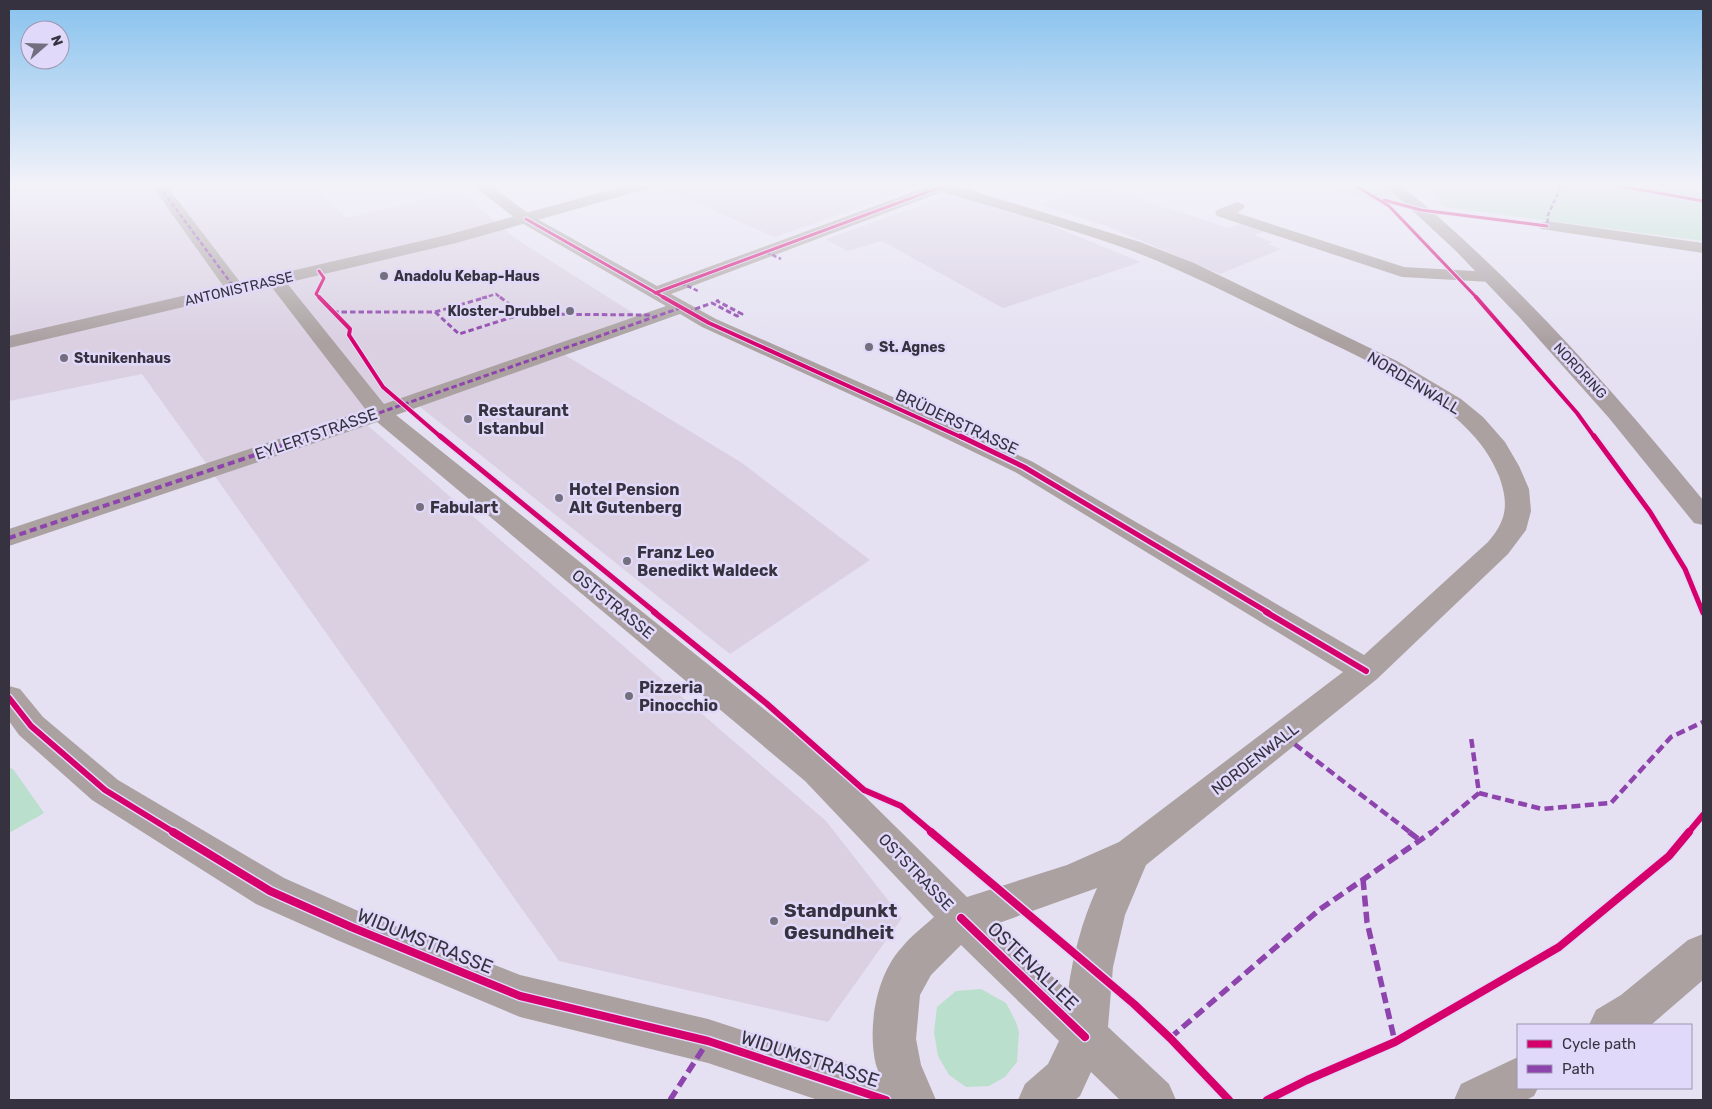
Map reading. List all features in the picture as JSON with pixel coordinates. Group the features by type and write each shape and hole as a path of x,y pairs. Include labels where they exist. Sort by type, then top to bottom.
{"main road":[{"name":"ANTONISTRASSE","path":"9,342 455,238"},
{"name":"NORDRING","path":"1453,238 1621,416 1703,517"}],"street":[{"path":"197,238 236,290"},
{"name":"BRÜDERSTRASSE","path":"559,238 680,308 717,327 928,421 1024,467 1366,671"},
{"path":"655,293 802,238"},
{"name":"NORDENWALL","path":"961,918 1075,880 1132,854 1366,671 1498,548 1512,530 1518,512 1516,489 1507,466 1493,442 1475,422 1454,404 1390,365 1188,267 1107,238"},
{"path":"1298,238 1402,272 1491,277"},
{"path":"1630,238 1703,248"},
{"name":"OSTSTRASSE","path":"276,281 290,304 321,339 354,384 380,412 816,771 961,918"},
{"name":"EYLERTSTRASSE","path":"9,538 680,308"},
{"name":"WIDUMSTRASSE","path":"16,718 105,790 127,805 270,891 351,927 520,996 708,1042 886,1100"},
{"name":"NORDENWALL","path":"1085,1037 1092,967 1105,915 1132,854"},
{"name":"OSTENALLEE","path":"961,918 1153,1100"},
{"name":"WIDUMSTRASSE","path":"913,1100 899,1065 894,1040 899,991 916,961 961,918"},
{"path":"1613,1024 1636,1010 1703,954"},
{"path":"1041,1100 1064,1080 1085,1037"},
{"path":"1477,1100 1517,1080"}],"shaded area":[{"path":"9,238 515,238 641,318 208,466 142,374 9,401"},
{"path":"1081,238 1141,262 1003,308 882,241 847,251 826,239"},
{"path":"1134,238 1261,238 1272,242 1268,244 1281,249 1220,274"},
{"path":"565,355 742,463 870,560 730,654 419,406"},
{"path":"366,424 826,821 902,918 828,1022 559,961 214,475"}],"green space":[{"path":"1678,238 1703,238 1703,241"},
{"path":"9,768 13,769 44,813 9,833"},
{"path":"981,989 1006,1003 1016,1022 1019,1032 1017,1062 1005,1077 989,1086 966,1087 949,1075 938,1056 934,1032 937,1007 956,991"}],"marked path":[{"path":"197,238 236,290"},
{"path":"766,252 781,259"},
{"path":"681,283 700,292"},
{"path":"435,312 496,294 522,314"},
{"path":"687,312 712,303 737,316 742,314 717,301 720,300"},
{"path":"9,538 380,413 680,308"},
{"path":"333,312 435,312 459,334 522,314 652,315"},
{"path":"1479,793 1542,809 1611,803 1671,737 1703,722"},
{"path":"1284,736 1421,841"},
{"path":"1170,1038 1319,910 1421,841 1479,793 1471,737"},
{"path":"1363,879 1367,922 1395,1042"},
{"path":"670,1100 708,1041"}],"cycle path":[{"path":"559,238 709,323 928,421 1024,467 1366,671"},
{"path":"655,293 804,238"},
{"path":"1420,238 1457,275 1577,413 1650,512 1685,569 1703,613"},
{"path":"319,271 324,278 316,294 350,329 349,335 383,387 402,405 766,703 864,790 901,806 1134,1004 1170,1038 1229,1100"},
{"path":"9,698 31,726 105,790 270,891 351,927 520,996 708,1041 886,1100"},
{"path":"1267,1100 1307,1080 1395,1042 1559,947 1669,856 1703,815"},
{"path":"961,918 1085,1037"}],"place":[{"name":"Anadolu Kebap-Haus","path":"384,276"},
{"name":"Kloster-Drubbel","path":"570,311"},
{"name":"St. Agnes","path":"869,347"},
{"name":"Stunikenhaus","path":"64,358"},
{"name":"Restaurant Istanbul","path":"468,419"},
{"name":"Hotel Pension Alt Gutenberg","path":"559,498"},
{"name":"Fabulart","path":"420,507"},
{"name":"Franz Leo Benedikt Waldeck","path":"627,561"},
{"name":"Pizzeria Pinocchio","path":"629,696"},
{"name":"Standpunkt Gesundheit","path":"774,921"}]}
